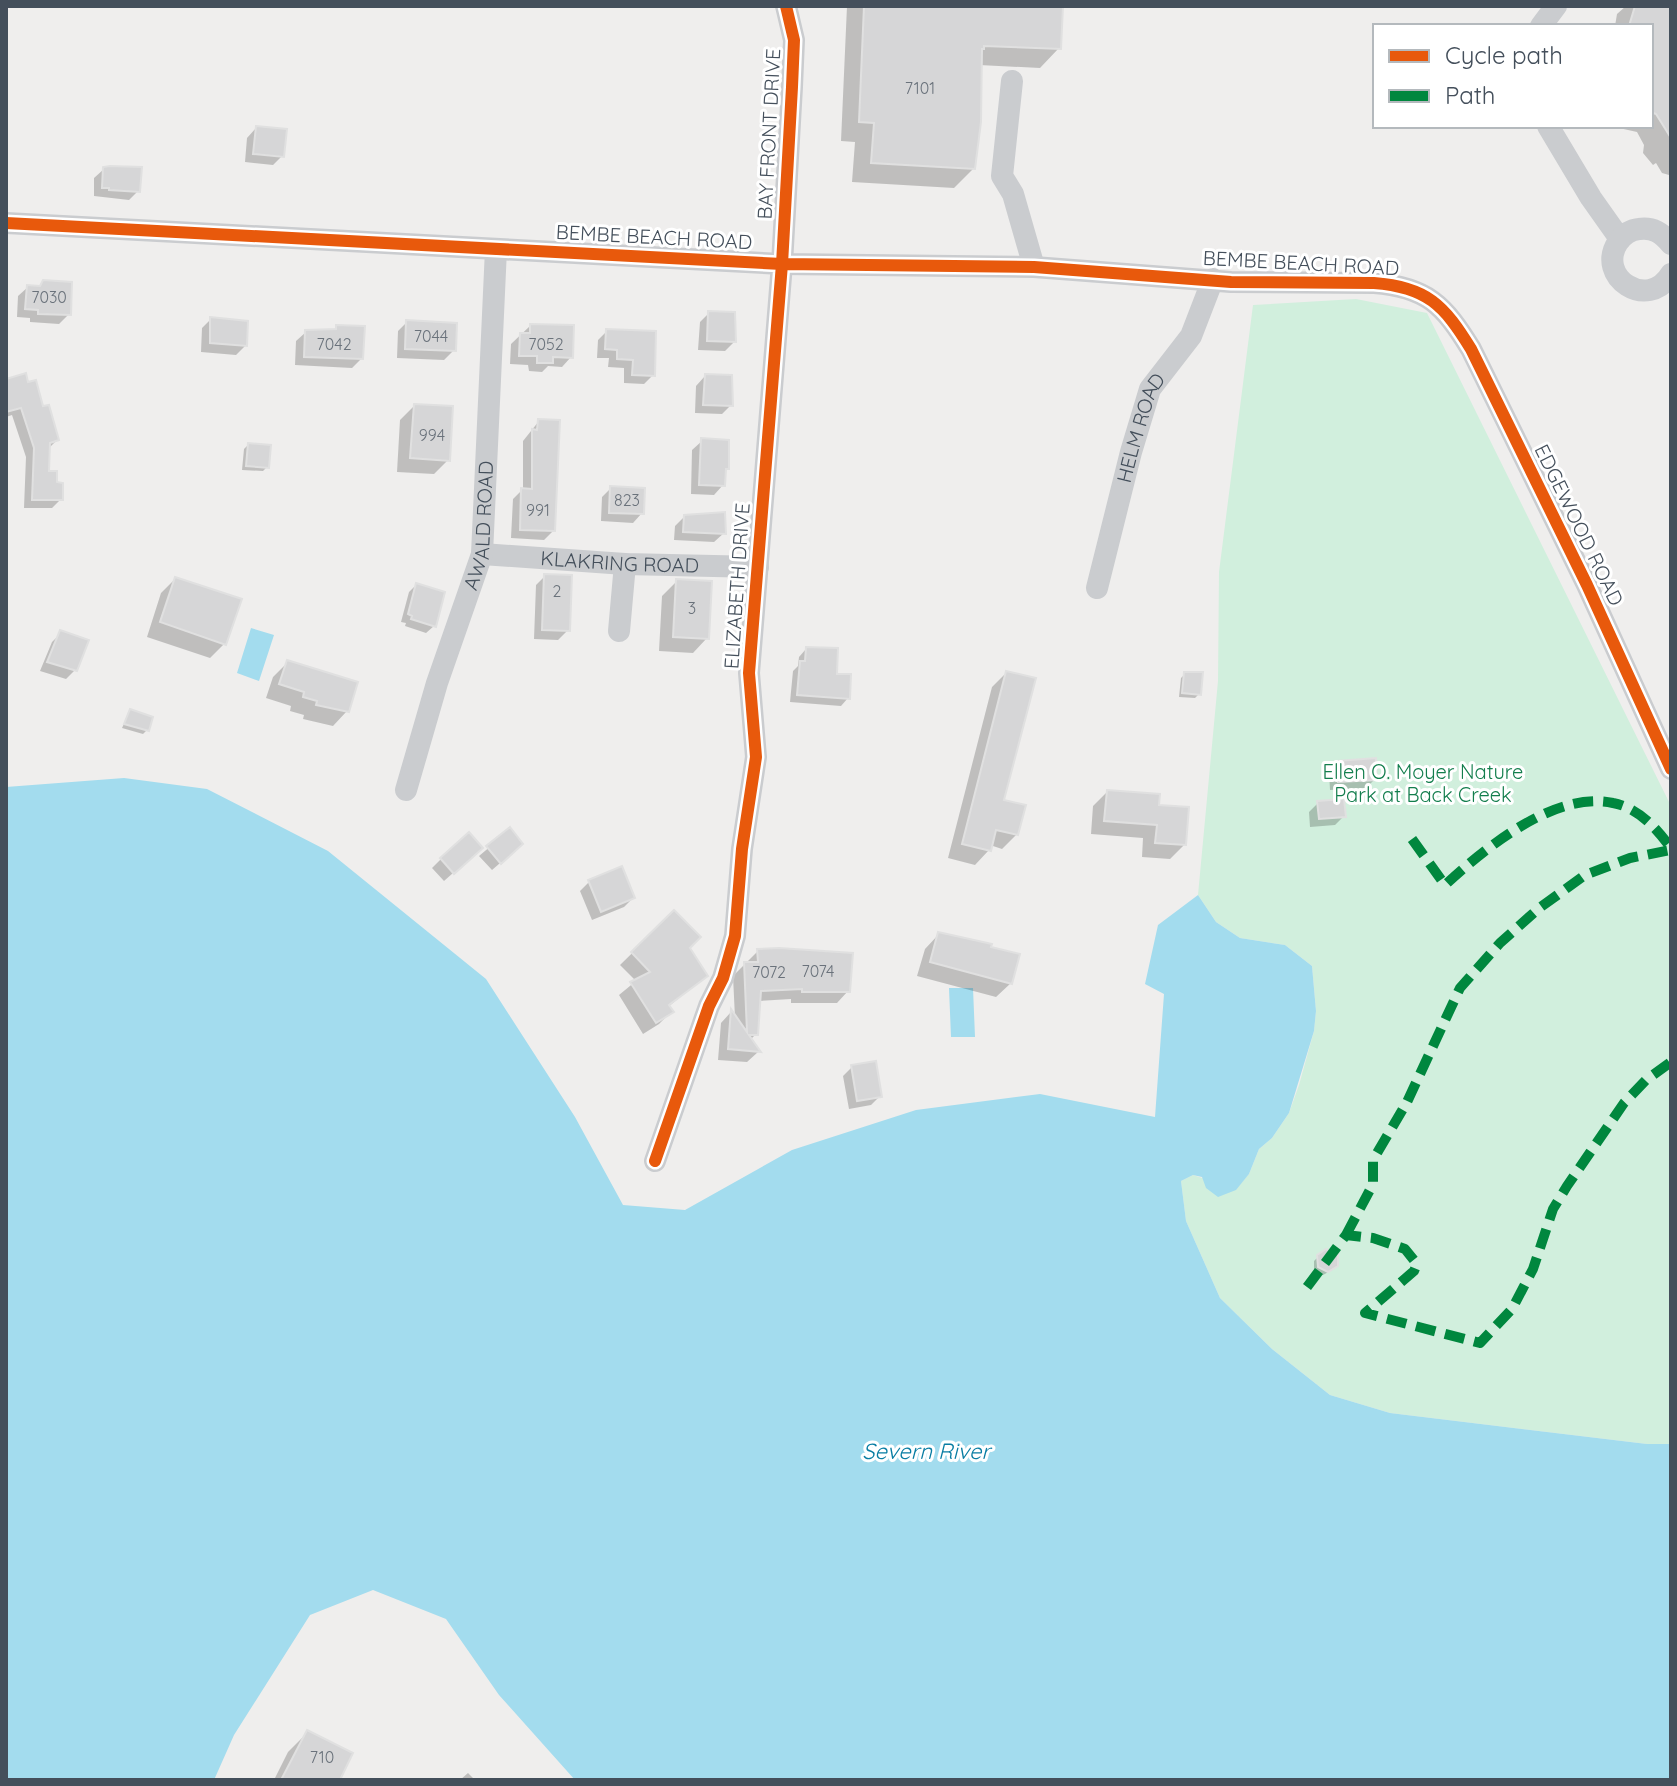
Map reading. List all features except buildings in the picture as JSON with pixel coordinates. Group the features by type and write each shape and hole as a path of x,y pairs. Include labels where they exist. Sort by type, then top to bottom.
{"street":[{"name":"BAY FRONT DRIVE","path":"782,264 794,40 786,6"},
{"path":"1542,24 1556,6"},
{"path":"1012,81 1002,176 1013,194 1034,267"},
{"path":"1549,128 1620,239"},
{"name":"BEMBE BEACH ROAD","path":"6,223 782,264 1034,267 1231,282 1398,285 1422,292 1439,305"},
{"path":"1671,244 1662,233 1647,228 1632,230 1620,239 1613,251 1613,265 1618,278 1638,291 1650,291 1660,286 1671,274"},
{"name":"AWALD ROAD","path":"406,790 437,683 482,554 496,249"},
{"name":"ELIZABETH DRIVE","path":"655,1161 709,1006 723,978 735,936 742,849 756,757 749,673 782,264"},
{"name":"HELM ROAD","path":"1097,588 1150,389 1191,336 1213,279"},
{"name":"EDGEWOOD ROAD","path":"1439,305 1452,318 1471,349 1587,585 1671,769"},
{"name":"KLAKRING ROAD","path":"482,554 625,564 758,567"},
{"path":"619,631 625,564"}],"green space":[{"name":"Ellen O. Moyer Nature Park at Back Creek","path":"1356,299 1427,313 1671,806 1671,1444 1647,1444 1390,1413 1330,1395 1272,1349 1220,1298 1186,1221 1181,1181 1193,1175 1236,1189 1249,1174 1259,1149 1272,1138 1289,1113 1314,1031 1316,1011 1312,966 1285,945 1240,938 1216,922 1198,895 1218,681 1219,572 1253,305"}],"water":[{"path":"251,628 274,635 259,681 237,673"},
{"name":"Severn River","path":"124,778 207,789 328,851 486,979 575,1117 623,1205 685,1210 792,1150 916,1110 1040,1094 1155,1117 1164,994 1145,984 1158,925 1198,895 1216,922 1240,938 1285,945 1312,966 1316,1011 1314,1031 1289,1113 1272,1138 1259,1149 1249,1174 1236,1190 1218,1197 1206,1188 1202,1177 1193,1175 1181,1181 1186,1221 1220,1298 1272,1349 1330,1395 1390,1413 1647,1444 1671,1444 1671,1780 575,1780 499,1695 446,1619 373,1590 310,1615 234,1735 214,1780 6,1780 6,787"},
{"path":"949,988 973,988 975,1037 951,1037"}],"marked path":[{"path":"1412,839 1445,885 1480,855 1522,826 1568,805 1591,801 1631,809 1653,826 1671,848"},
{"path":"1346,1235 1373,1184 1373,1160 1407,1102 1460,988 1500,943 1538,909 1585,875 1630,858 1671,850"},
{"path":"1307,1287 1346,1235 1373,1238 1405,1249 1417,1264 1414,1271 1365,1313 1480,1343 1512,1309 1533,1269 1553,1209 1567,1186 1624,1103 1646,1080 1671,1062"}],"cycle path":[{"path":"655,1161 709,1006 723,978 735,936 742,849 756,757 749,673 782,264 792,87 794,40 786,6"},
{"path":"6,223 782,264 1034,267 1231,282 1374,283 1408,289 1421,294 1442,310 1471,349 1587,585 1671,769"}]}
